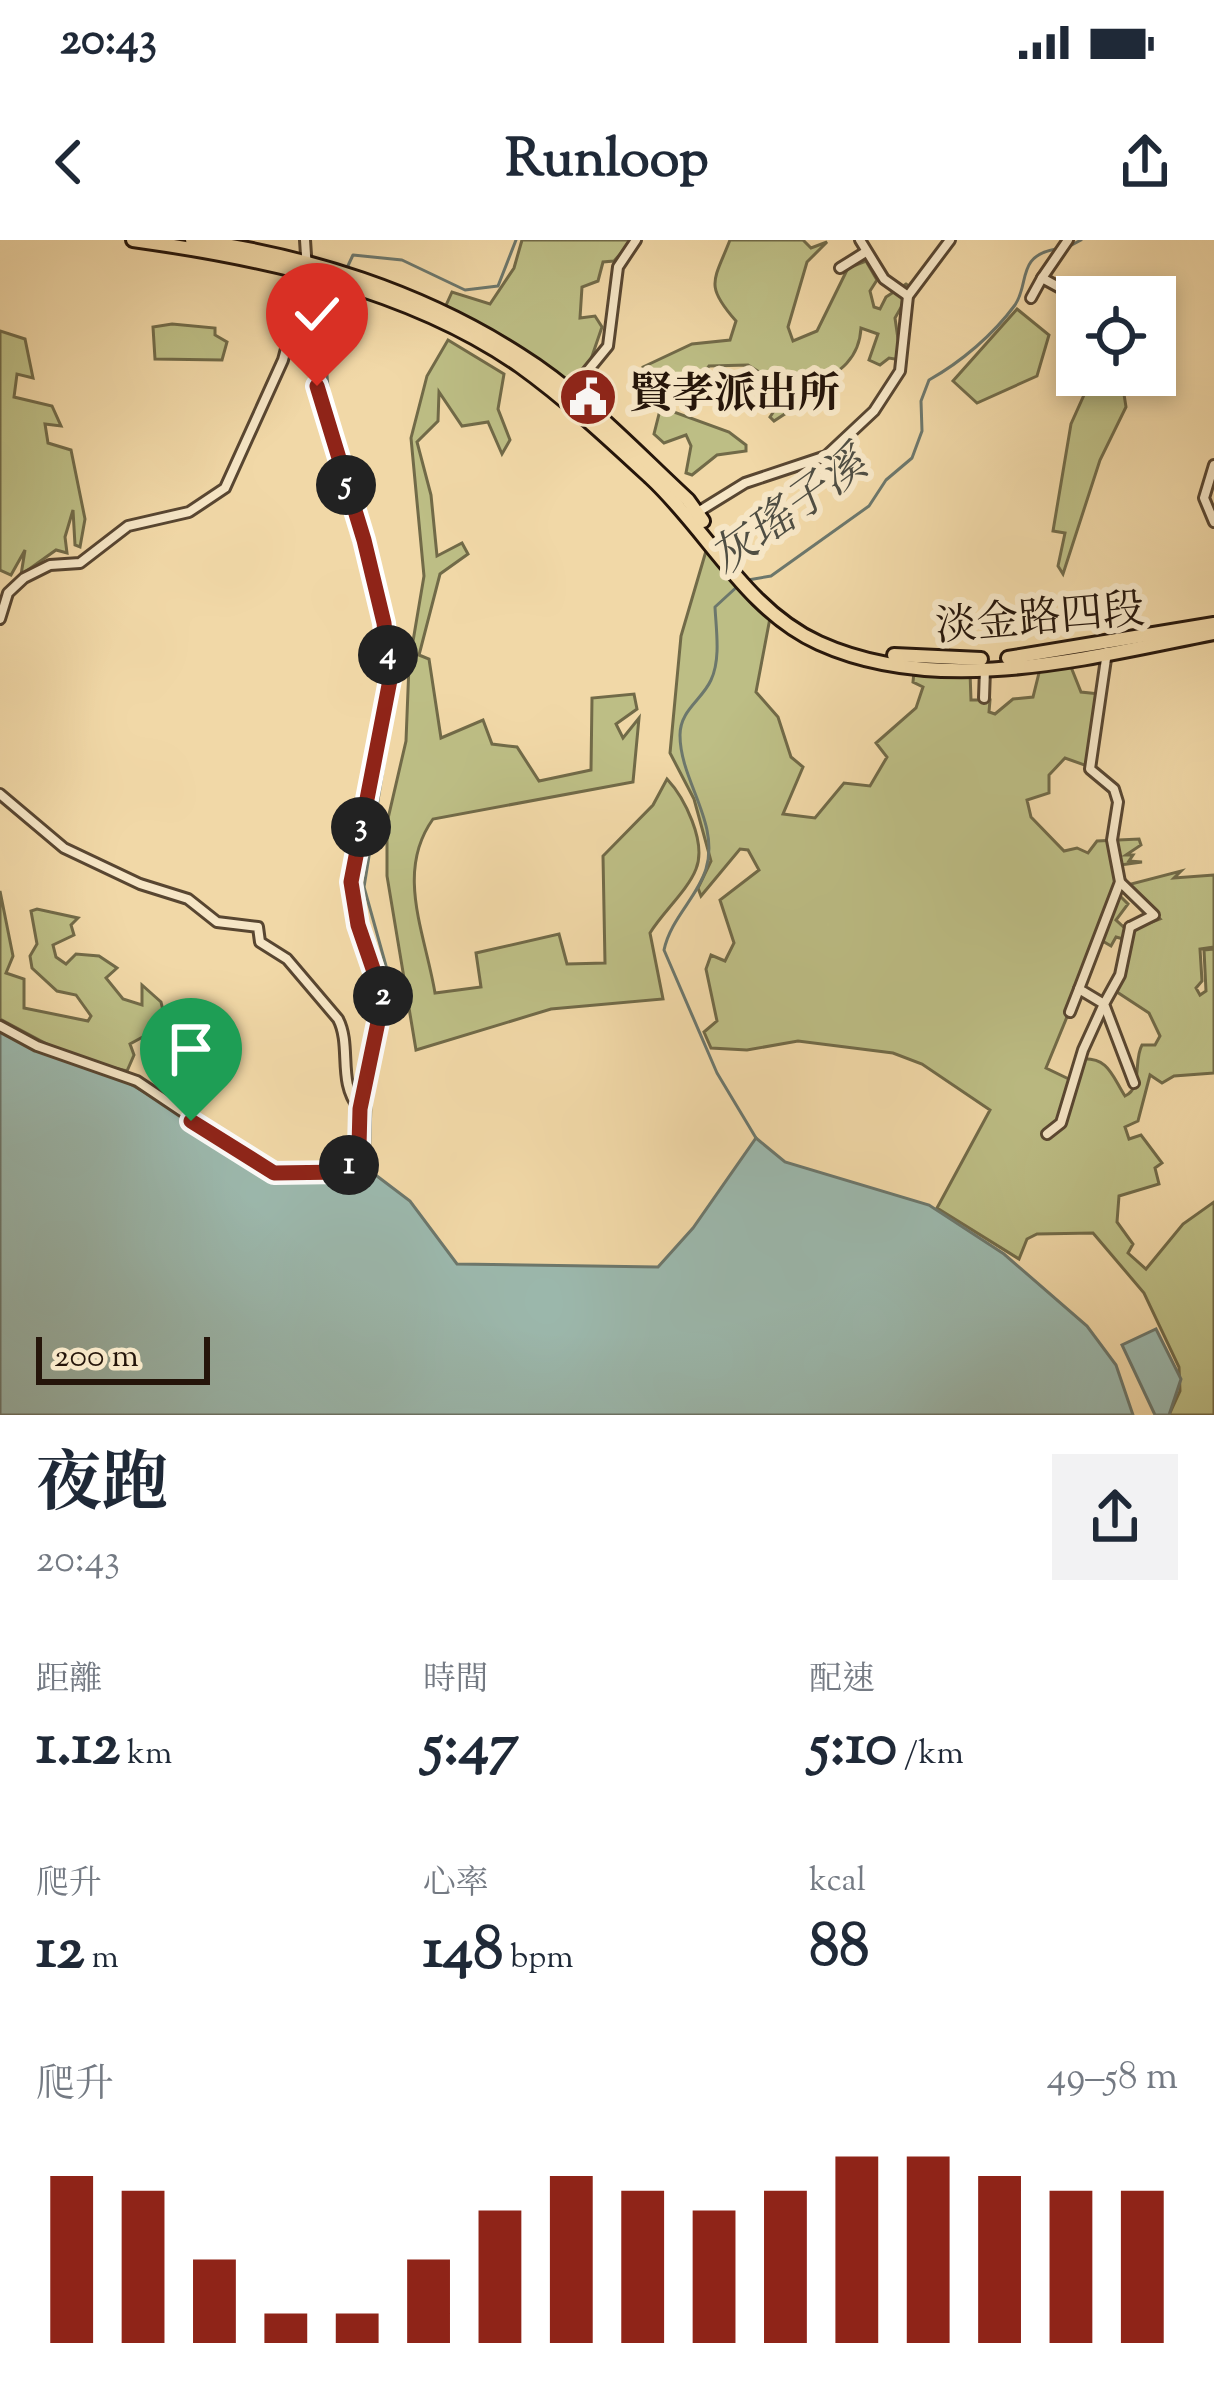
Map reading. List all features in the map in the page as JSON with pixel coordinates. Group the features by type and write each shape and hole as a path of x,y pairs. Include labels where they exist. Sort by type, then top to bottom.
{"main road":[{"path":"133,240 223,249 306,265 483,345 566,397 693,515 738,572"},
{"path":"192,240 223,249"},
{"path":"693,515 707,540 753,589"},
{"name":"淡金路四段","path":"753,589 820,635 877,653 983,659 1106,650 1214,624"},
{"name":"淡金路四段","path":"753,589 817,642 859,657 910,665 985,667 1214,633"}],"street":[{"path":"0,619 8,593 24,578 50,565 80,563 128,526 189,512 218,497 241,461 249,424 283,360 306,265 305,240"},
{"path":"566,397 608,346 618,267 636,240"},
{"path":"860,240 864,254 884,279 908,296"},
{"path":"693,515 745,483 826,456 874,411 900,371 908,296 950,240"},
{"path":"1031,298 1068,240"},
{"path":"840,268 864,254"},
{"path":"1042,278 1056,286"},
{"path":"0,1026 37,1046 137,1081 253,1161 287,1176 342,1172 359,1146 360,1109 383,998 358,925 351,882 390,680 384,623 364,540 322,414 314,346 330,339 359,286"},
{"path":"1214,465 1206,509 1214,522"},
{"path":"1070,1012 1120,882 1112,840 1118,802 1114,789 1090,769 1106,650"},
{"path":"984,698 985,667"},
{"path":"0,794 64,848 140,884 188,898 217,922 258,927 260,942 287,959 338,1019 344,1030 341,1054 352,1100 360,1109"},
{"path":"1120,882 1154,915 1130,927"},
{"path":"1124,956 1130,927"},
{"path":"1047,1134 1061,1123 1083,1050 1120,975 1130,927"},
{"path":"1079,989 1103,1004 1134,1083"}],"green space":[{"path":"522,240 633,240 614,261 603,262 598,281 582,287 580,318 595,316 602,327 588,368 566,385 443,312 452,292 490,304 514,268"},
{"path":"730,240 803,240 811,248 827,242 807,262 788,327 793,341 817,331 848,268 866,261 877,280 870,291 874,307 880,309 886,297 906,284 912,288 895,318 901,360 889,358 880,365 869,360 878,334 861,328 849,361 774,421 770,417 788,390 748,365 709,366 695,387 673,387 667,407 729,432 746,445 746,451 717,455 692,475 686,473 691,446 686,435 664,443 654,434 660,410 651,403 643,367 692,344 730,340 736,321 719,299 715,282"},
{"path":"1017,309 1049,335 1037,376 977,403 953,381"},
{"path":"153,327 215,328 215,335 227,342 222,360 155,359"},
{"path":"0,331 25,339 33,378 17,374 14,397 52,406 61,426 45,424 48,443 71,450 85,519 80,547 75,545 73,510 65,537 67,553 56,550 21,575 25,550 11,575 0,570"},
{"path":"448,340 504,374 498,409 510,440 502,454 488,422 462,426 439,392 438,421 417,442 431,495 437,556 462,543 468,554 440,574 419,655 429,659 441,738 483,720 492,744 517,747 539,781 591,770 592,698 634,694 637,709 616,724 623,738 639,718 633,782 433,819 422,839 414,882 435,993 481,987 476,953 559,934 567,964 605,963 603,856 653,805 667,779 692,821 699,858 687,885 650,933 663,999 551,1009 416,1050 387,876 387,823 406,741 409,665 424,576 411,438 427,376"},
{"path":"1084,396 1124,396 1126,407 1100,460 1063,574 1058,566 1065,533 1053,531 1071,424"},
{"path":"706,551 770,618 756,692 778,717 791,757 803,767 783,814 815,818 844,783 870,786 887,757 876,743 916,708 923,687 913,682 914,671 970,672 971,700 990,700 989,712 995,714 1013,699 1033,697 1040,669 1071,667 1081,692 1100,694 1090,767 1065,758 1049,775 1049,793 1027,800 1031,817 1064,851 1077,848 1088,853 1097,841 1139,839 1141,845 1126,855 1133,855 1129,861 1142,862 1120,865 1117,893 1128,904 1116,920 1128,931 1160,919 1128,888 1131,884 1181,871 1174,878 1214,875 1214,947 1200,949 1202,981 1196,988 1200,995 1206,991 1204,950 1214,949 1214,1073 1174,1076 1162,1083 1150,1075 1138,1121 1125,1127 1129,1139 1141,1135 1162,1163 1155,1168 1159,1184 1119,1196 1117,1222 1133,1244 1128,1253 1146,1269 1183,1224 1214,1202 1214,1415 1169,1415 1180,1391 1179,1367 1144,1293 1093,1233 1037,1234 1027,1239 1019,1259 937,1208 990,1110 922,1064 893,1053 798,1041 747,1050 711,1048 704,1032 717,1021 706,969 711,955 725,961 734,943 720,900 759,870 748,850 740,849 701,896 698,888 711,861 694,799 670,753 681,636","holes":["1116,937 1127,940 1117,992 1149,1013 1160,1036 1155,1045 1142,1045 1136,1081 1125,1096 1109,1069 1098,1061 1081,1059 1071,1080 1046,1068 1099,939 1111,946"]},
{"path":"0,891 13,956 6,973 24,979 24,1008 88,1021 91,1016 76,995 57,991 32,968 30,956 37,944 31,911 37,909 78,918 71,925 74,935 53,945 56,957 66,964 76,954 99,956 117,968 106,978 123,999 142,1005 142,985 161,1002 165,1019 172,1021 130,1044 134,1055 127,1071 73,1058 0,1019"}],"shaded area":[{"path":"0,1030 120,1079 266,1167 297,1176 331,1177 369,1170 410,1201 457,1264 658,1267 693,1228 756,1138 785,1162 929,1205 1004,1254 1087,1326 1116,1365 1133,1415 0,1415"},
{"path":"1156,1329 1181,1379 1169,1415 1155,1415 1122,1345"}],"waterway":[{"path":"345,272 353,255 402,260 465,290 498,286 516,240"},
{"name":"灰瑤子溪","path":"1068,247 1081,240"},
{"name":"灰瑤子溪","path":"748,580 771,576 869,506 886,480 912,458 922,431 921,401 929,380 997,327 1015,305 1029,264 1056,249"},
{"path":"339,286 330,307 325,350 330,413 401,658 364,887 393,991 371,1102 369,1170"},
{"name":"灰瑤子溪","path":"740,584 715,607 714,672 681,726 682,752 704,818 709,852 702,879 664,950 717,1073 756,1138"}],"place":[{"name":"賢孝派出所","path":"588,397"}],"route":[{"path":"191,1121 253,1161 287,1176 342,1172 354,1161 359,1146 360,1109 383,998 358,925 351,882 390,680 384,623 364,540 330,442 317,386"}]}
